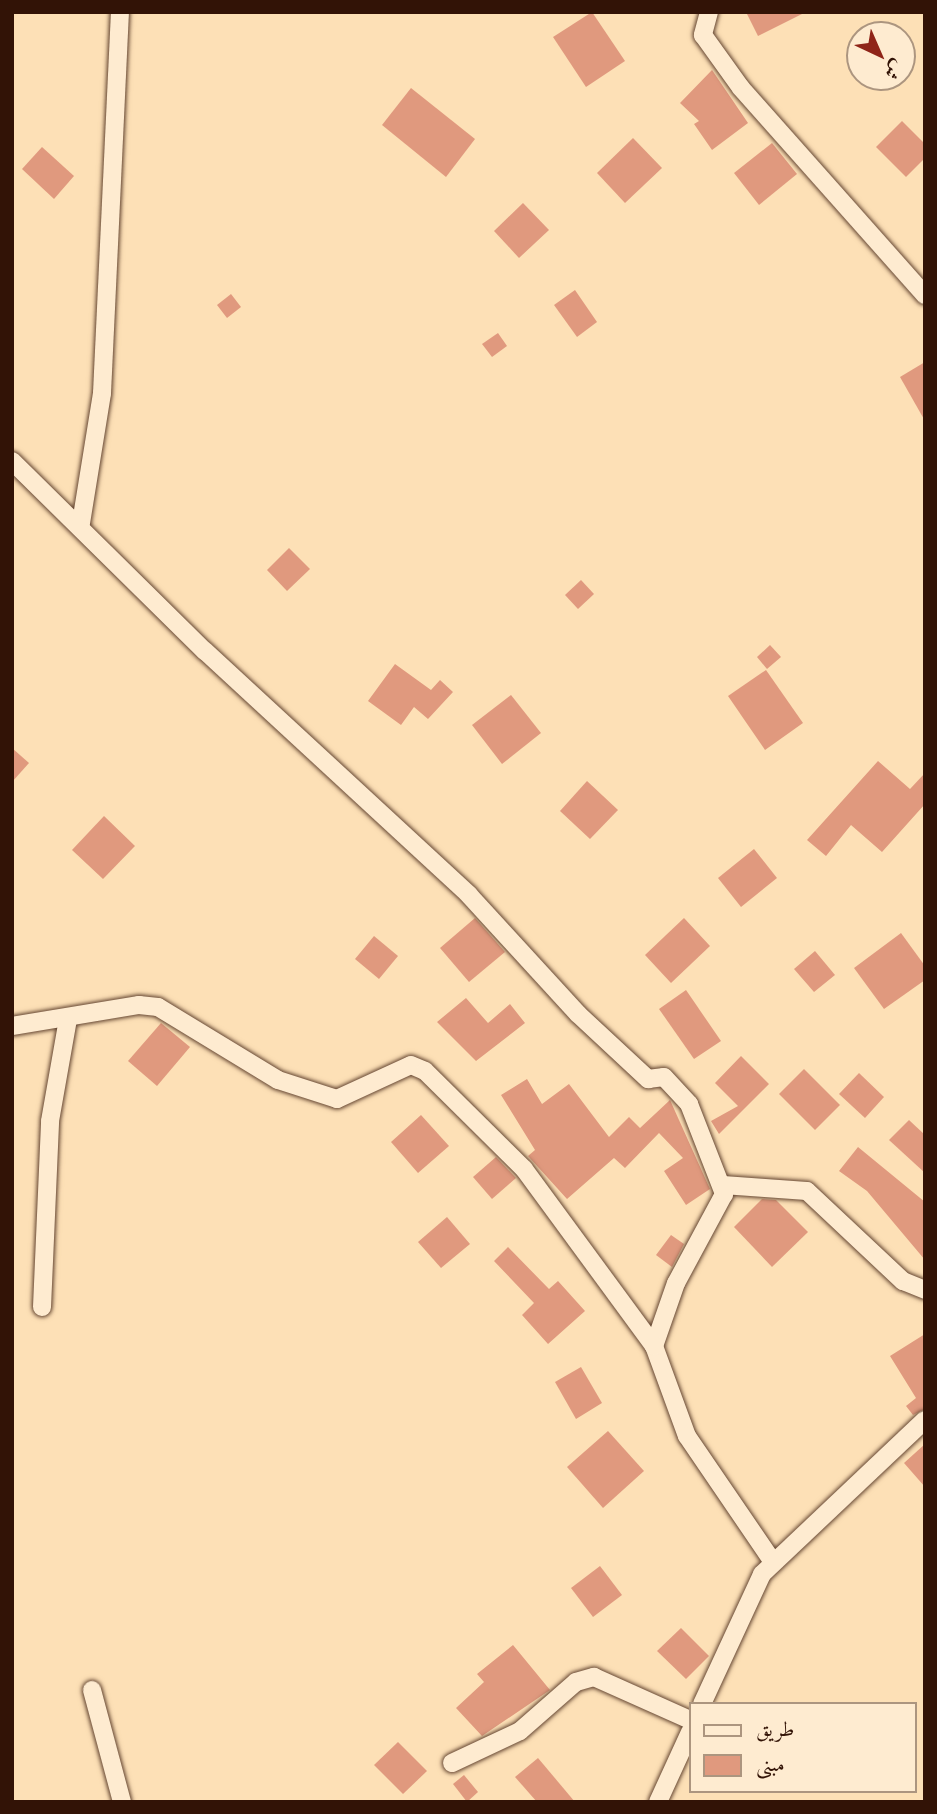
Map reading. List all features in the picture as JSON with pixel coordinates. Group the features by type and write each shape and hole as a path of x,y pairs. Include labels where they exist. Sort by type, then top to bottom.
{"street":[{"path":"81,523 102,393 120,12"},
{"path":"709,12 703,35 741,88 925,295"},
{"path":"12,461 81,523 205,651 469,895 578,1014 648,1079 664,1077 697,1118 723,1185 654,1346"},
{"path":"12,1026 68,1019 139,1005 158,1007 278,1080 337,1099 411,1065 425,1071 524,1169 654,1346 687,1436 773,1562"},
{"path":"42,1307 51,1121 68,1019"},
{"path":"723,1185 807,1191 903,1281 925,1290"},
{"path":"703,1702 741,1611 773,1562 925,1420"},
{"path":"452,1763 520,1731 576,1682 594,1677 688,1719"},
{"path":"92,1690 122,1802"},
{"path":"658,1802 688,1736"}],"building":[{"path":"592,12 625,61 586,87 553,37"},
{"path":"746,12 806,12 758,36"},
{"path":"712,70 748,123 712,150 694,124 699,121 680,103"},
{"path":"411,88 475,139 446,177 382,125"},
{"path":"902,121 925,144 925,158 906,177 876,147"},
{"path":"633,138 662,168 625,203 597,173"},
{"path":"772,143 797,174 759,205 734,173"},
{"path":"42,147 74,176 54,199 22,169"},
{"path":"523,203 549,230 519,258 494,231"},
{"path":"575,290 597,322 577,337 554,305"},
{"path":"231,294 241,307 227,318 217,305"},
{"path":"498,333 507,346 492,357 482,344"},
{"path":"925,362 925,421 900,377"},
{"path":"289,548 310,569 287,591 267,570"},
{"path":"581,580 594,594 578,609 565,595"},
{"path":"770,645 781,657 767,669 757,657"},
{"path":"395,664 431,690 440,680 453,692 428,719 414,707 401,725 368,701"},
{"path":"766,670 803,723 765,750 728,696"},
{"path":"511,695 541,733 502,764 472,725"},
{"path":"12,748 29,763 12,782"},
{"path":"878,761 910,789 925,773 925,804 882,852 851,825 826,856 807,840"},
{"path":"587,781 618,810 590,839 560,811"},
{"path":"104,816 135,846 103,879 72,850"},
{"path":"754,849 777,878 741,907 718,878"},
{"path":"475,918 505,952 469,982 440,948"},
{"path":"684,918 710,946 671,983 645,955"},
{"path":"901,933 925,966 925,980 884,1009 854,968"},
{"path":"374,936 398,956 379,979 355,959"},
{"path":"815,951 835,975 814,992 794,969"},
{"path":"686,990 721,1041 694,1059 659,1009"},
{"path":"466,998 488,1023 510,1004 525,1023 476,1061 437,1022"},
{"path":"161,1023 190,1047 157,1086 128,1061"},
{"path":"741,1056 769,1084 719,1134 711,1121 738,1106 715,1083"},
{"path":"804,1069 840,1105 815,1130 779,1094"},
{"path":"859,1073 884,1097 865,1118 839,1094"},
{"path":"527,1079 542,1104 569,1084 609,1137 629,1117 640,1128 670,1100 710,1189 686,1205 664,1171 683,1158 659,1133 625,1168 614,1158 567,1199 528,1156 535,1150 501,1095"},
{"path":"421,1115 449,1146 418,1173 391,1142"},
{"path":"909,1120 925,1135 925,1173 889,1140"},
{"path":"858,1147 925,1202 925,1260 867,1191 839,1171"},
{"path":"496,1157 516,1178 492,1199 473,1177"},
{"path":"762,1199 776,1200 808,1232 772,1267 734,1227"},
{"path":"447,1217 470,1244 441,1268 418,1242"},
{"path":"671,1235 684,1244 672,1267 656,1255"},
{"path":"508,1247 549,1289 558,1281 585,1311 548,1344 522,1315 534,1303 494,1261"},
{"path":"925,1334 925,1409 913,1415 906,1406 916,1398 890,1356"},
{"path":"581,1367 602,1403 576,1419 555,1382"},
{"path":"608,1431 644,1471 603,1508 567,1467"},
{"path":"925,1444 925,1487 904,1463"},
{"path":"600,1566 622,1595 593,1617 571,1588"},
{"path":"681,1628 709,1656 686,1679 657,1651"},
{"path":"513,1645 550,1690 482,1736 456,1708 484,1682 477,1674"},
{"path":"398,1742 427,1771 403,1794 374,1765"},
{"path":"538,1758 575,1802 537,1802 515,1777"},
{"path":"464,1775 478,1792 467,1802 453,1784"}]}
